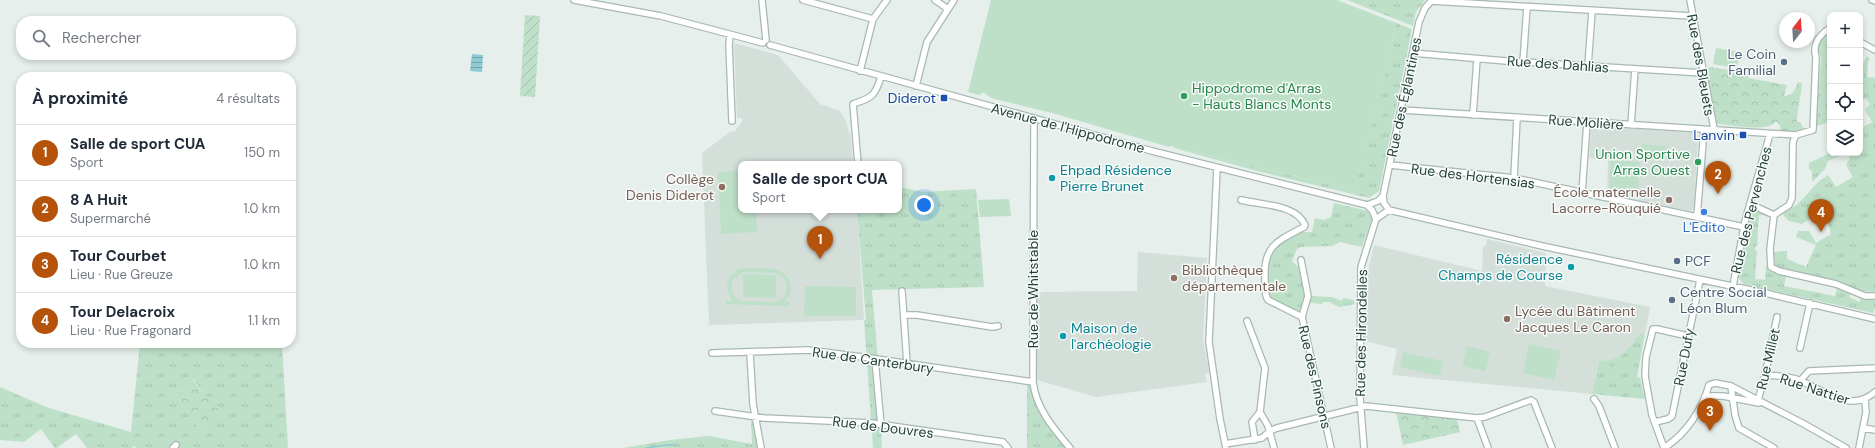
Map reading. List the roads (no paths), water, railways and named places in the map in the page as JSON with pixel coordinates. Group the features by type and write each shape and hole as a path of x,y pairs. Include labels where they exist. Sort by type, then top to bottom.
{"street":[{"path":"574,0 661,16 730,35 764,42 762,0"},
{"path":"803,0 815,2 873,19"},
{"path":"860,71 873,19 887,0"},
{"path":"935,0 948,9"},
{"path":"916,86 927,42 954,0"},
{"path":"1432,0 1692,16"},
{"name":"Rue des Églantines","path":"1382,207 1419,22 1432,0"},
{"name":"Rue des Bleuets","path":"1690,0 1714,129"},
{"path":"1523,62 1527,7"},
{"path":"1588,66 1592,10"},
{"path":"1774,214 1789,205 1792,198 1794,142 1796,135 1812,130 1816,57 1813,50 1814,45 1827,31"},
{"path":"730,35 729,45 732,121"},
{"name":"Avenue de l'Hippodrome","path":"764,42 769,41 770,45 880,77 1216,168 1542,246 1733,286 1875,319"},
{"path":"1863,44 1875,50"},
{"name":"Rue des Dahlias","path":"1413,53 1477,59 1703,73"},
{"path":"1473,115 1477,59"},
{"path":"1631,125 1635,69"},
{"path":"858,161 853,104 873,96 877,90 880,77"},
{"name":"Rue Molière","path":"1402,110 1796,135"},
{"name":"Rue de Whitstable","path":"1034,118 1033,382 1035,396 1039,407 1070,448"},
{"path":"1514,178 1517,118"},
{"path":"1582,193 1587,122"},
{"name":"Rue des Bleuets","path":"1697,217 1704,130"},
{"name":"Rue des Pervenches","path":"1733,286 1744,228 1770,134"},
{"name":"Rue des Hortensias","path":"1390,165 1514,178 1744,228"},
{"path":"1216,168 1209,336 1214,379 1226,446 1262,438 1270,431 1300,421 1361,407 1374,407 1477,418 1485,417 1528,400 1534,402 1552,448"},
{"path":"1242,200 1284,208 1303,219 1305,225 1304,227 1270,248 1265,258 1264,265 1266,295 1268,300 1302,317"},
{"path":"1750,204 1774,214"},
{"path":"1367,205 1373,211 1376,219"},
{"path":"1373,211 1382,207"},
{"path":"1373,211 1382,207"},
{"path":"1376,219 1382,207"},
{"path":"1774,214 1770,249 1771,267 1778,271 1836,284 1859,294 1875,296"},
{"name":"Rue des Hirondelles","path":"1364,448 1361,407 1361,273 1365,249 1376,219"},
{"name":"Rue des Pinsons","path":"1300,260 1308,296 1302,317 1331,448"},
{"name":"Rue Dufy","path":"1655,422 1668,419 1672,416 1700,280"},
{"path":"902,292 907,364"},
{"path":"1800,348 1810,303"},
{"path":"904,315 917,315 992,327 998,326"},
{"name":"Rue Millet","path":"1758,400 1765,375 1777,317"},
{"path":"1247,321 1265,368 1260,412 1252,422 1254,440"},
{"path":"1688,336 1657,329 1651,332 1646,357 1645,376 1655,422 1664,448 1683,433 1706,396 1709,385 1715,383 1731,386 1846,448"},
{"name":"Rue de Canterbury","path":"712,353 808,350 1033,382"},
{"path":"750,353 753,404 761,448"},
{"path":"875,359 881,425"},
{"path":"1800,381 1808,371 1875,368"},
{"name":"Rue Nattier","path":"1765,375 1800,381 1832,396 1854,402 1866,400 1875,392"},
{"path":"1731,386 1731,398 1739,428 1774,448"},
{"path":"1706,396 1731,398 1765,404"},
{"path":"1594,399 1600,406 1615,448"},
{"name":"Rue Nattier","path":"1859,448 1864,428 1866,400"},
{"name":"Rue de Douvres","path":"715,411 755,416 819,421 833,420 881,425 1003,442 1008,448"},
{"path":"1260,412 1270,431 1274,448"},
{"path":"1477,418 1488,448"},
{"path":"1864,428 1875,430"}],"water":[{"path":"472,54 483,55 482,72 470,71"}],"waterway":[{"path":"646,448 676,445"}],"place":[{"name":"Le Coin Familial","path":"1784,62"},
{"name":"Hippodrome d'Arras - Hauts Blancs Monts","path":"1184,96"},
{"name":"Diderot","path":"944,98"},
{"name":"Lanvin","path":"1743,135"},
{"name":"Union Sportive Arras Ouest","path":"1698,162"},
{"name":"Ehpad Résidence Pierre Brunet","path":"1052,178"},
{"name":"Collège Denis Diderot","path":"722,187"},
{"name":"8 A Huit","path":"1718,194"},
{"name":"École maternelle Lacorre-Rouquié","path":"1669,200"},
{"name":"L'Edito","path":"1704,212"},
{"name":"Tour Delacroix","path":"1821,232"},
{"name":"Salle de sport CUA","path":"820,259"},
{"name":"PCF","path":"1677,261"},
{"name":"Résidence Champs de Course","path":"1571,267"},
{"name":"Bibliothèque départementale","path":"1174,278"},
{"name":"Centre Social Léon Blum","path":"1672,300"},
{"name":"Lycée du Bâtiment Jacques Le Caron","path":"1507,319"},
{"name":"Maison de l'archéologie","path":"1063,336"},
{"name":"Tour Courbet","path":"1710,431"}]}
